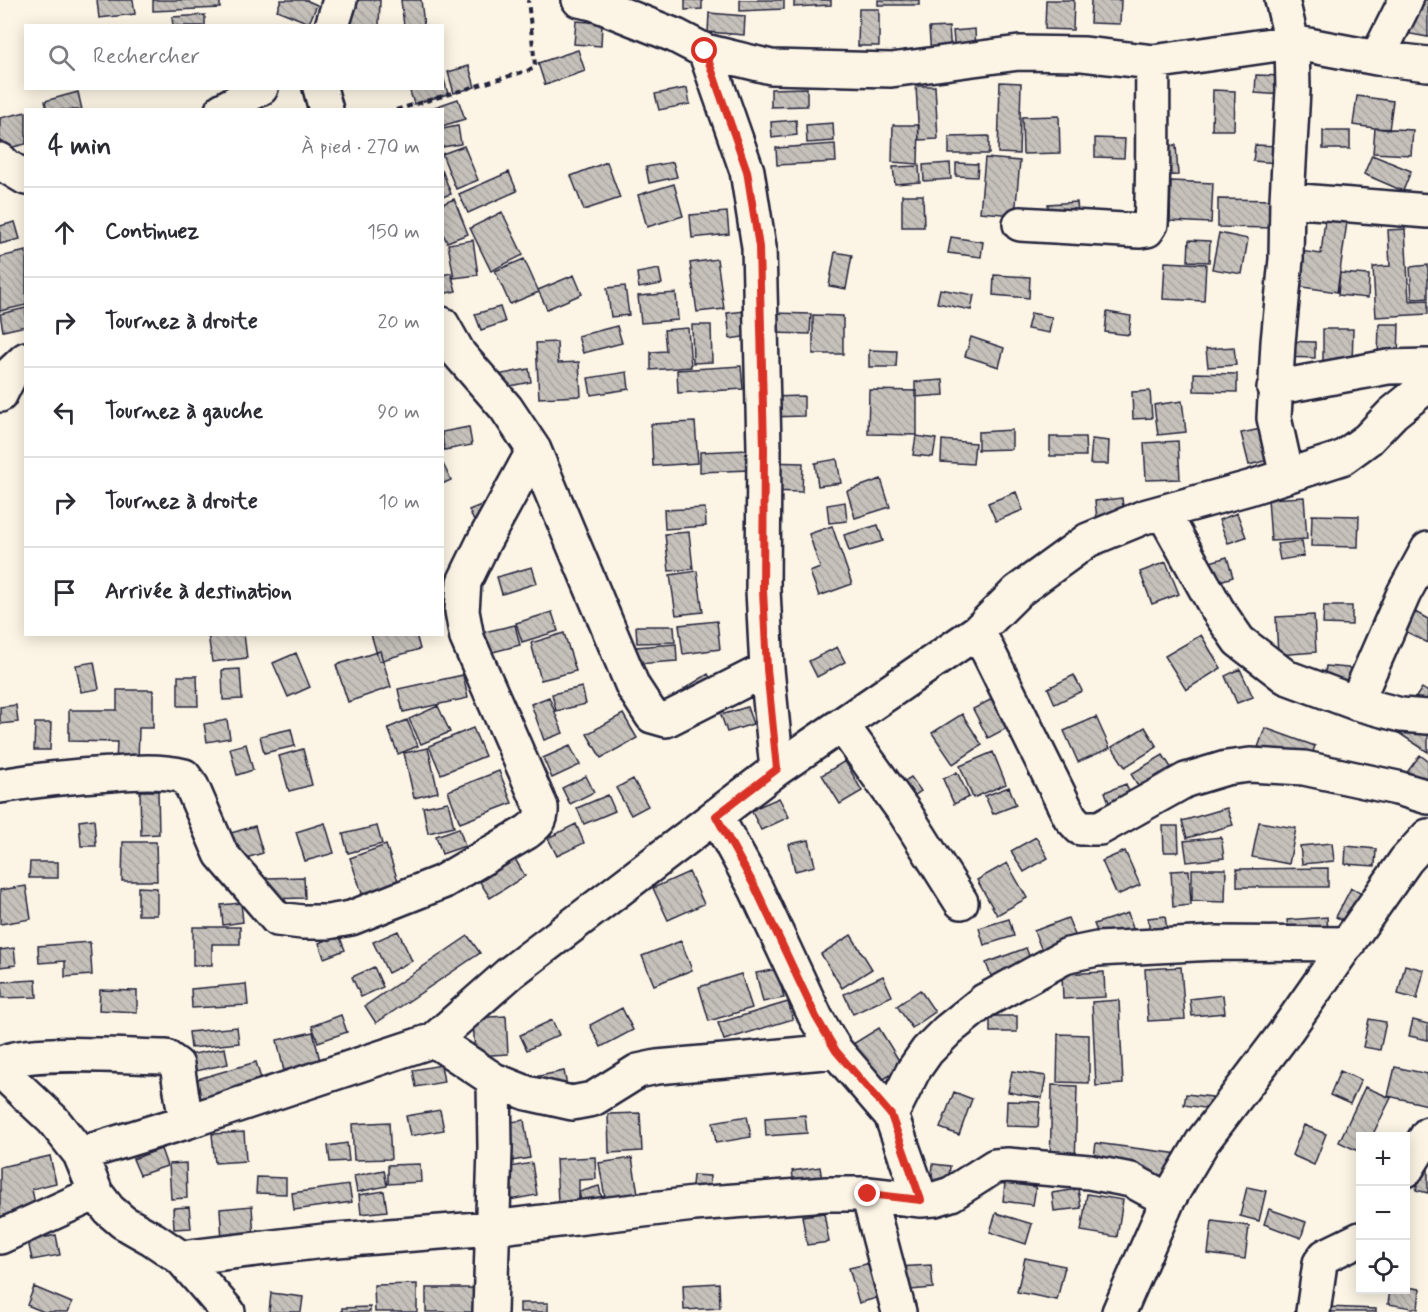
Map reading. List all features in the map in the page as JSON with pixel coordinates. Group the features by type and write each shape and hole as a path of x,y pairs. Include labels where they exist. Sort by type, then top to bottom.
{"street":[{"path":"333,24 340,0"},
{"path":"579,0 676,36 705,51 771,67 891,70 1019,53 1083,54 1153,62 1292,42 1377,58 1428,64"},
{"path":"1282,0 1292,42 1293,90 1286,259 1274,388 1274,418 1287,476"},
{"path":"1377,58 1406,0"},
{"path":"705,51 747,171 759,247 764,448 763,590 767,669 777,769"},
{"path":"1020,224 1147,230 1151,224 1154,170 1153,62"},
{"path":"226,108 257,90"},
{"path":"321,90 325,108"},
{"path":"0,160 24,177"},
{"path":"0,182 24,178"},
{"path":"1287,200 1428,211"},
{"path":"444,331 451,356 506,408 534,450 633,687 652,716 666,720 767,669"},
{"path":"1274,388 1388,367 1428,366"},
{"path":"80,1154 186,1122 434,1040 510,973 777,769 978,631 1018,591 1088,540 1144,517 1342,458 1368,439 1394,413 1428,385"},
{"path":"0,786 47,778 126,773 173,773 184,776 192,787 221,854 277,919 288,922 327,922 351,918 442,882 527,832 539,823 542,816 541,807 467,639 462,611 464,582 534,450"},
{"path":"1163,512 1217,609 1239,641 1286,677 1356,703 1401,716 1428,717"},
{"path":"1356,703 1404,593 1425,561"},
{"path":"978,631 1070,817 1080,828 1100,828 1186,780 1226,768 1250,765 1304,768 1428,797"},
{"path":"842,725 905,813 961,902"},
{"path":"716,816 756,889 816,1017 836,1051 891,1115 921,1200"},
{"path":"1119,1312 1167,1200 1203,1141 1284,1034 1406,861 1428,836"},
{"path":"891,1115 913,1071 927,1051 948,1030 984,1000 1068,955 1097,950 1215,943 1348,944"},
{"path":"434,1040 494,1080 527,1093 572,1103 593,1098 638,1071 657,1067 836,1051"},
{"path":"0,1064 8,1059 32,1055 165,1057 177,1065 186,1122"},
{"path":"0,1070 53,1120 80,1154 96,1193 109,1210 123,1222 181,1258 228,1312"},
{"path":"490,1312 495,1148 494,1080"},
{"path":"1410,1163 1428,1134"},
{"path":"181,1258 324,1241 492,1228 694,1204 827,1194 868,1194 921,1200 935,1199 951,1194 995,1166 1008,1165 1089,1172 1131,1180 1167,1200"},
{"path":"0,1237 96,1193"},
{"path":"868,1194 899,1312"},
{"path":"1313,1312 1320,1263 1325,1256 1358,1240"}],"path":[{"path":"403,108 533,69 535,65 528,0"}],"building":[{"path":"97,0 133,0 135,14 99,18"},
{"path":"153,0 220,0 220,8 153,11"},
{"path":"281,0 306,0 317,5 309,23 277,10"},
{"path":"352,0 380,0 379,24 351,24"},
{"path":"401,0 421,0 424,24 404,24"},
{"path":"685,0 702,0 702,9 685,10"},
{"path":"740,0 784,0 784,9 740,11"},
{"path":"794,0 831,0 831,5 794,7"},
{"path":"878,0 919,0 919,5 878,5"},
{"path":"1046,0 1074,0 1073,30 1045,29"},
{"path":"1091,0 1121,0 1120,24 1090,23"},
{"path":"1411,0 1428,0 1428,37 1405,33"},
{"path":"859,9 879,9 879,46 858,46"},
{"path":"709,13 745,16 744,35 708,32"},
{"path":"205,15 205,24 173,24 172,17"},
{"path":"576,21 602,23 601,46 574,44"},
{"path":"949,27 951,53 931,55 929,28"},
{"path":"975,29 976,53 955,54 953,31"},
{"path":"578,50 585,71 545,85 538,63"},
{"path":"469,66 475,87 454,93 448,72"},
{"path":"1256,75 1283,76 1282,95 1255,93"},
{"path":"444,80 448,94 414,104 410,90 444,90"},
{"path":"1000,82 1021,83 1019,154 998,153"},
{"path":"916,86 935,86 938,139 919,140"},
{"path":"687,88 690,104 659,110 655,94"},
{"path":"807,88 807,106 771,107 771,89"},
{"path":"1213,90 1235,91 1234,130 1212,130"},
{"path":"78,92 82,108 47,108 45,101"},
{"path":"1357,96 1393,101 1389,130 1353,125"},
{"path":"458,99 465,119 444,125 444,108 432,108"},
{"path":"24,112 24,144 0,150 0,118"},
{"path":"1059,116 1060,153 1023,154 1022,117"},
{"path":"796,120 797,135 772,138 771,122"},
{"path":"833,123 834,141 807,143 806,125"},
{"path":"893,125 919,125 918,164 892,162"},
{"path":"458,126 461,144 444,147 444,129"},
{"path":"1375,128 1413,130 1411,155 1373,153"},
{"path":"1323,131 1350,131 1350,149 1323,149"},
{"path":"989,136 989,154 949,154 949,137"},
{"path":"1095,138 1125,139 1124,158 1095,157"},
{"path":"835,144 836,162 777,165 776,148"},
{"path":"1176,145 1178,175 1155,176 1154,146"},
{"path":"1255,145 1279,146 1277,163 1253,161"},
{"path":"464,146 478,180 456,189 444,159 444,153"},
{"path":"1372,155 1411,171 1403,191 1364,174"},
{"path":"985,158 1020,161 1015,215 980,212"},
{"path":"607,162 620,198 584,210 571,176"},
{"path":"673,162 677,177 649,183 646,167"},
{"path":"950,163 951,179 924,181 923,165"},
{"path":"956,163 978,164 977,177 956,176"},
{"path":"919,166 920,182 895,184 893,167"},
{"path":"509,172 517,191 468,213 459,194"},
{"path":"444,175 451,194 444,196"},
{"path":"1171,181 1213,183 1211,223 1170,221"},
{"path":"674,184 683,216 647,227 638,195"},
{"path":"902,195 923,195 924,227 902,227"},
{"path":"454,199 468,234 447,242 444,236 444,203"},
{"path":"1218,199 1277,200 1276,228 1218,227"},
{"path":"1077,202 1079,224 1049,226 1048,204"},
{"path":"502,212 523,255 491,271 470,228"},
{"path":"727,212 729,234 692,238 690,215"},
{"path":"1325,219 1347,222 1337,292 1296,286 1300,251 1321,254"},
{"path":"15,222 20,239 0,244 0,226"},
{"path":"1405,229 1409,301 1428,300 1428,314 1376,317 1373,267 1390,266 1388,230"},
{"path":"1219,233 1248,239 1242,274 1212,269"},
{"path":"951,237 983,242 981,257 948,253"},
{"path":"473,240 478,275 454,278 448,244"},
{"path":"1189,240 1210,241 1209,262 1188,261"},
{"path":"24,251 24,305 0,311 0,257"},
{"path":"835,252 852,255 846,289 829,286"},
{"path":"524,259 539,292 510,304 495,271"},
{"path":"717,259 724,309 697,312 690,263"},
{"path":"1165,262 1206,264 1204,301 1163,299"},
{"path":"1428,265 1428,298 1412,299 1410,267"},
{"path":"659,269 662,284 639,288 637,273"},
{"path":"451,273 456,291 444,294 444,275"},
{"path":"1340,273 1369,275 1368,298 1338,295"},
{"path":"574,275 582,294 547,309 538,290"},
{"path":"994,275 1030,277 1029,298 993,295"},
{"path":"625,286 629,315 611,317 607,288"},
{"path":"940,289 974,295 971,310 937,303"},
{"path":"676,293 678,320 641,323 638,296"},
{"path":"500,307 505,322 481,330 475,314"},
{"path":"24,308 24,326 3,331 0,314"},
{"path":"746,311 749,336 730,339 727,313"},
{"path":"1107,312 1131,316 1129,335 1105,332"},
{"path":"773,313 811,314 810,334 772,333"},
{"path":"1031,313 1052,317 1049,333 1027,329"},
{"path":"813,315 843,316 843,354 813,354"},
{"path":"1379,324 1399,324 1398,358 1378,358"},
{"path":"692,325 711,325 712,362 693,363"},
{"path":"617,326 622,343 583,353 578,336"},
{"path":"688,328 691,367 651,370 651,352 666,351 664,330"},
{"path":"1323,329 1353,329 1352,367 1323,367"},
{"path":"971,337 1004,348 999,367 965,356"},
{"path":"1282,341 1315,342 1315,358 1281,357"},
{"path":"557,342 558,363 579,362 581,396 539,398 536,343"},
{"path":"1234,347 1236,365 1208,367 1206,349"},
{"path":"869,350 897,351 896,367 869,367"},
{"path":"741,366 743,389 678,393 677,370"},
{"path":"529,369 531,382 500,388 497,375"},
{"path":"627,372 629,389 591,395 588,378"},
{"path":"1194,373 1237,374 1237,392 1194,391"},
{"path":"943,380 944,395 915,397 915,382"},
{"path":"869,390 917,391 917,435 868,434"},
{"path":"1150,391 1152,418 1133,419 1132,392"},
{"path":"804,396 804,416 769,417 769,397"},
{"path":"1182,401 1186,432 1158,435 1154,405"},
{"path":"695,422 698,463 653,466 651,424"},
{"path":"469,427 472,445 444,450 444,432"},
{"path":"1261,429 1268,460 1249,465 1241,433"},
{"path":"1012,430 1012,449 978,450 978,432"},
{"path":"916,436 936,439 933,457 913,455"},
{"path":"1050,437 1085,437 1086,456 1050,456"},
{"path":"1092,439 1109,441 1108,464 1090,464"},
{"path":"942,440 975,443 973,464 941,462"},
{"path":"1178,441 1180,479 1146,480 1144,443"},
{"path":"749,450 750,470 700,472 700,452"},
{"path":"837,459 841,483 818,486 815,463"},
{"path":"765,462 803,463 802,492 765,491"},
{"path":"444,466 451,480 444,483"},
{"path":"881,479 890,507 855,518 847,491"},
{"path":"1016,492 1023,510 996,521 988,503"},
{"path":"503,496 478,530 469,510"},
{"path":"1304,497 1307,539 1271,541 1268,499"},
{"path":"1122,498 1124,516 1097,519 1095,501"},
{"path":"845,502 847,521 829,523 827,505"},
{"path":"705,508 706,526 665,529 664,510"},
{"path":"1237,513 1246,537 1228,543 1219,520"},
{"path":"1312,515 1359,516 1358,547 1311,546"},
{"path":"878,525 883,541 849,551 844,535"},
{"path":"832,526 852,584 819,596 810,572 820,568 809,534"},
{"path":"689,532 693,569 669,571 665,534"},
{"path":"1302,541 1304,556 1280,560 1277,544"},
{"path":"1227,557 1233,577 1200,587 1194,567"},
{"path":"1166,562 1179,594 1152,604 1140,572"},
{"path":"532,567 537,583 502,594 497,577"},
{"path":"697,571 703,612 676,615 670,575"},
{"path":"1324,606 1352,606 1352,625 1323,624"},
{"path":"552,612 558,631 522,642 516,623"},
{"path":"1415,612 1428,619 1428,643 1405,631"},
{"path":"1314,615 1316,652 1278,655 1276,617"},
{"path":"717,621 720,649 683,654 679,625"},
{"path":"515,625 520,645 485,654 480,633"},
{"path":"636,626 674,626 675,642 637,643"},
{"path":"564,633 576,671 541,680 531,643"},
{"path":"1201,635 1221,668 1186,690 1165,656"},
{"path":"208,636 244,636 247,658 212,662"},
{"path":"372,636 417,636 420,649 379,661"},
{"path":"676,644 677,661 636,664 635,647"},
{"path":"837,647 845,662 817,677 809,661"},
{"path":"380,651 391,687 348,702 336,665"},
{"path":"296,653 310,687 288,697 273,663"},
{"path":"94,662 99,689 81,692 76,665"},
{"path":"1326,666 1359,669 1357,687 1323,683"},
{"path":"240,669 242,699 223,700 222,670"},
{"path":"1240,669 1253,697 1237,703 1225,676"},
{"path":"708,674 717,690 693,704 684,689"},
{"path":"463,675 468,698 403,712 398,689"},
{"path":"1074,675 1082,691 1055,704 1048,688"},
{"path":"178,676 197,676 198,706 178,706"},
{"path":"582,687 586,704 556,711 552,694"},
{"path":"1422,688 1428,692 1428,752 1394,730"},
{"path":"117,690 153,690 153,728 139,728 138,763 116,763 117,742 69,741 69,710 117,710"},
{"path":"549,697 563,733 544,740 531,704"},
{"path":"992,699 1007,728 988,738 973,709"},
{"path":"16,705 18,722 0,724 0,707"},
{"path":"438,706 450,732 421,744 409,719"},
{"path":"747,707 753,724 727,732 721,715"},
{"path":"623,714 637,738 601,758 587,734"},
{"path":"962,714 982,745 953,764 932,733"},
{"path":"1096,717 1110,748 1078,762 1064,731"},
{"path":"227,720 230,738 207,742 204,724"},
{"path":"407,720 418,746 398,754 388,728"},
{"path":"35,723 51,723 50,750 34,750"},
{"path":"1145,727 1157,747 1125,767 1112,747"},
{"path":"473,728 485,756 441,774 429,746"},
{"path":"1265,728 1315,746 1305,774 1255,756"},
{"path":"291,729 295,746 264,753 260,736"},
{"path":"246,744 253,770 237,775 230,748"},
{"path":"570,746 580,765 552,778 543,758"},
{"path":"428,748 438,792 414,798 404,753"},
{"path":"303,749 312,785 289,791 279,756"},
{"path":"993,752 1006,784 973,798 960,766"},
{"path":"1163,755 1181,783 1148,802 1131,774"},
{"path":"1420,755 1428,761 1428,797 1402,779"},
{"path":"845,761 862,791 840,804 822,775"},
{"path":"499,771 512,803 460,823 448,791"},
{"path":"957,772 969,797 954,804 943,779"},
{"path":"586,776 594,792 570,804 562,788"},
{"path":"911,777 921,791 899,806 889,791"},
{"path":"633,779 648,806 631,815 616,788"},
{"path":"1126,784 1136,810 1115,818 1105,792"},
{"path":"1009,787 1016,805 993,814 985,796"},
{"path":"140,791 158,791 159,834 141,835"},
{"path":"608,795 615,811 584,824 577,808"},
{"path":"779,798 789,817 761,830 751,810"},
{"path":"448,802 454,827 428,833 423,807"},
{"path":"1227,808 1233,825 1187,838 1182,821"},
{"path":"94,819 96,846 81,846 79,821"},
{"path":"1259,822 1296,828 1289,864 1252,857"},
{"path":"325,823 334,853 305,861 296,832"},
{"path":"576,824 584,843 557,856 548,838"},
{"path":"255,826 263,853 239,860 231,833"},
{"path":"377,826 382,844 348,853 343,834"},
{"path":"1163,826 1178,826 1179,852 1164,852"},
{"path":"459,828 465,846 442,854 436,836"},
{"path":"1036,837 1048,858 1024,872 1011,851"},
{"path":"1221,837 1224,858 1187,862 1184,841"},
{"path":"809,840 815,866 795,871 789,844"},
{"path":"123,842 156,842 157,881 122,881"},
{"path":"1332,843 1334,861 1302,864 1300,846"},
{"path":"386,845 401,890 365,902 350,858"},
{"path":"1346,846 1376,849 1375,866 1345,864"},
{"path":"1125,851 1140,885 1117,895 1102,861"},
{"path":"515,859 525,876 490,898 480,882"},
{"path":"30,862 58,862 58,878 29,878"},
{"path":"1007,863 1027,898 997,915 977,880"},
{"path":"1328,868 1328,887 1237,887 1237,869"},
{"path":"1192,869 1226,869 1225,902 1192,901"},
{"path":"1189,870 1191,905 1173,907 1171,871"},
{"path":"689,872 704,904 668,920 653,888"},
{"path":"304,877 305,898 267,899 266,878"},
{"path":"26,886 31,919 0,924 0,890"},
{"path":"138,887 157,888 157,915 138,915"},
{"path":"1351,888 1366,896 1351,925 1336,917"},
{"path":"241,903 243,922 223,925 221,905"},
{"path":"1128,913 1136,938 1104,949 1094,924"},
{"path":"1165,916 1169,943 1152,946 1148,918"},
{"path":"1327,917 1328,933 1289,936 1287,920"},
{"path":"1068,918 1082,952 1048,965 1034,931"},
{"path":"1009,919 1014,936 984,945 979,928"},
{"path":"193,927 240,927 240,944 212,944 212,965 193,965"},
{"path":"398,931 412,961 388,973 373,942"},
{"path":"339,935 345,950 324,958 319,943"},
{"path":"851,935 872,969 842,988 821,954"},
{"path":"468,936 480,953 376,1023 365,1006"},
{"path":"681,941 692,970 654,985 642,956"},
{"path":"90,942 92,975 65,977 65,961 39,963 38,946"},
{"path":"14,948 16,965 0,967 0,950"},
{"path":"1026,948 1038,978 998,994 986,963"},
{"path":"1405,965 1424,970 1417,999 1398,994"},
{"path":"374,967 383,987 361,997 352,977"},
{"path":"1181,967 1185,1019 1148,1021 1145,969"},
{"path":"777,969 784,998 763,1002 756,973"},
{"path":"1104,972 1105,997 1063,999 1062,974"},
{"path":"741,974 752,1008 709,1021 699,987"},
{"path":"883,976 892,996 853,1014 844,994"},
{"path":"36,980 37,997 2,998 1,982"},
{"path":"246,984 248,1005 192,1008 191,989"},
{"path":"100,990 137,991 137,1012 99,1010"},
{"path":"920,990 935,1012 912,1028 897,1006"},
{"path":"1223,995 1225,1013 1192,1016 1190,999"},
{"path":"1119,1000 1123,1084 1096,1086 1092,1002"},
{"path":"788,1002 793,1019 724,1040 718,1023"},
{"path":"622,1008 633,1030 601,1047 590,1025"},
{"path":"341,1015 347,1032 318,1042 312,1026"},
{"path":"506,1016 508,1054 475,1056 473,1018"},
{"path":"990,1016 1017,1016 1017,1032 990,1032"},
{"path":"1369,1019 1386,1022 1380,1050 1363,1047"},
{"path":"552,1020 559,1035 527,1050 520,1035"},
{"path":"1413,1020 1428,1024 1428,1040 1409,1036"},
{"path":"237,1027 239,1043 191,1048 189,1032"},
{"path":"879,1028 903,1067 865,1091 840,1052"},
{"path":"313,1032 322,1069 285,1076 277,1040"},
{"path":"1058,1034 1089,1035 1089,1083 1057,1082"},
{"path":"225,1048 228,1064 191,1072 188,1055"},
{"path":"256,1062 266,1096 228,1108 223,1092 196,1100 191,1081"},
{"path":"441,1065 444,1082 416,1087 413,1070"},
{"path":"1395,1067 1428,1074 1428,1105 1388,1096"},
{"path":"564,1071 571,1106 536,1113 529,1078"},
{"path":"1012,1071 1046,1076 1042,1098 1008,1092"},
{"path":"1340,1071 1361,1080 1350,1104 1330,1095"},
{"path":"1052,1085 1077,1086 1075,1169 1050,1168"},
{"path":"1365,1087 1391,1098 1374,1132 1356,1132 1356,1150 1339,1142"},
{"path":"954,1092 972,1099 959,1135 940,1128"},
{"path":"1186,1094 1212,1097 1210,1109 1184,1105"},
{"path":"1007,1101 1040,1102 1038,1127 1006,1126"},
{"path":"440,1110 444,1130 410,1136 406,1116"},
{"path":"640,1113 642,1151 609,1153 608,1114"},
{"path":"805,1115 807,1133 766,1136 765,1118"},
{"path":"747,1116 751,1137 716,1143 713,1122"},
{"path":"524,1120 530,1158 491,1164 485,1126"},
{"path":"389,1122 391,1159 354,1160 352,1124"},
{"path":"1304,1125 1326,1134 1314,1165 1292,1155"},
{"path":"244,1132 246,1161 215,1163 212,1134"},
{"path":"347,1143 349,1161 330,1162 328,1146"},
{"path":"1096,1143 1179,1154 1175,1187 1091,1177"},
{"path":"161,1149 167,1166 140,1175 133,1159"},
{"path":"50,1156 56,1183 32,1189 36,1210 0,1218 0,1167"},
{"path":"1424,1156 1428,1157 1428,1193 1416,1190"},
{"path":"595,1157 596,1179 579,1180 579,1201 558,1202 556,1159"},
{"path":"632,1158 639,1199 606,1204 599,1163"},
{"path":"186,1163 187,1198 171,1199 169,1164"},
{"path":"532,1163 537,1195 498,1202 493,1170"},
{"path":"420,1164 421,1182 388,1184 388,1165"},
{"path":"933,1164 950,1166 948,1188 931,1187"},
{"path":"820,1167 824,1192 796,1196 792,1171"},
{"path":"384,1170 387,1186 357,1192 354,1176"},
{"path":"693,1175 710,1176 709,1197 691,1196"},
{"path":"257,1177 286,1178 286,1194 256,1193"},
{"path":"1005,1183 1036,1187 1033,1205 1003,1201"},
{"path":"349,1185 352,1202 294,1210 292,1193"},
{"path":"599,1186 605,1212 585,1217 579,1192"},
{"path":"1247,1187 1266,1191 1259,1221 1240,1216"},
{"path":"1078,1189 1081,1208 1054,1211 1052,1193"},
{"path":"384,1191 387,1211 361,1214 359,1195"},
{"path":"1087,1194 1123,1200 1117,1237 1081,1231"},
{"path":"252,1206 254,1238 222,1240 220,1209"},
{"path":"189,1207 191,1228 174,1229 173,1208"},
{"path":"1269,1209 1306,1222 1301,1238 1264,1224"},
{"path":"824,1213 829,1242 807,1245 802,1216"},
{"path":"996,1213 1032,1224 1026,1244 990,1232"},
{"path":"1212,1221 1249,1226 1245,1259 1208,1254"},
{"path":"56,1235 60,1255 32,1260 28,1241"},
{"path":"1025,1258 1065,1266 1057,1300 1017,1292"},
{"path":"871,1263 880,1297 859,1303 849,1268"},
{"path":"931,1265 933,1288 899,1291 897,1267"},
{"path":"719,1283 720,1308 684,1310 683,1285"},
{"path":"417,1284 417,1312 375,1312 374,1285"},
{"path":"34,1287 72,1303 68,1312 44,1312 27,1305"},
{"path":"426,1288 473,1288 473,1312 426,1312"},
{"path":"1410,1288 1420,1289 1418,1309 1388,1304 1389,1294 1410,1294"},
{"path":"271,1293 303,1297 301,1312 269,1312"},
{"path":"520,1303 548,1303 548,1312 520,1312"},
{"path":"370,1307 370,1312 342,1312 342,1308"},
{"path":"1327,1307 1376,1309 1376,1312 1327,1312"}],"route":[{"path":"705,51 747,171 759,247 764,448 763,590 767,669 777,769 716,816 756,889 816,1017 836,1051 891,1115 921,1200 868,1194"}]}
